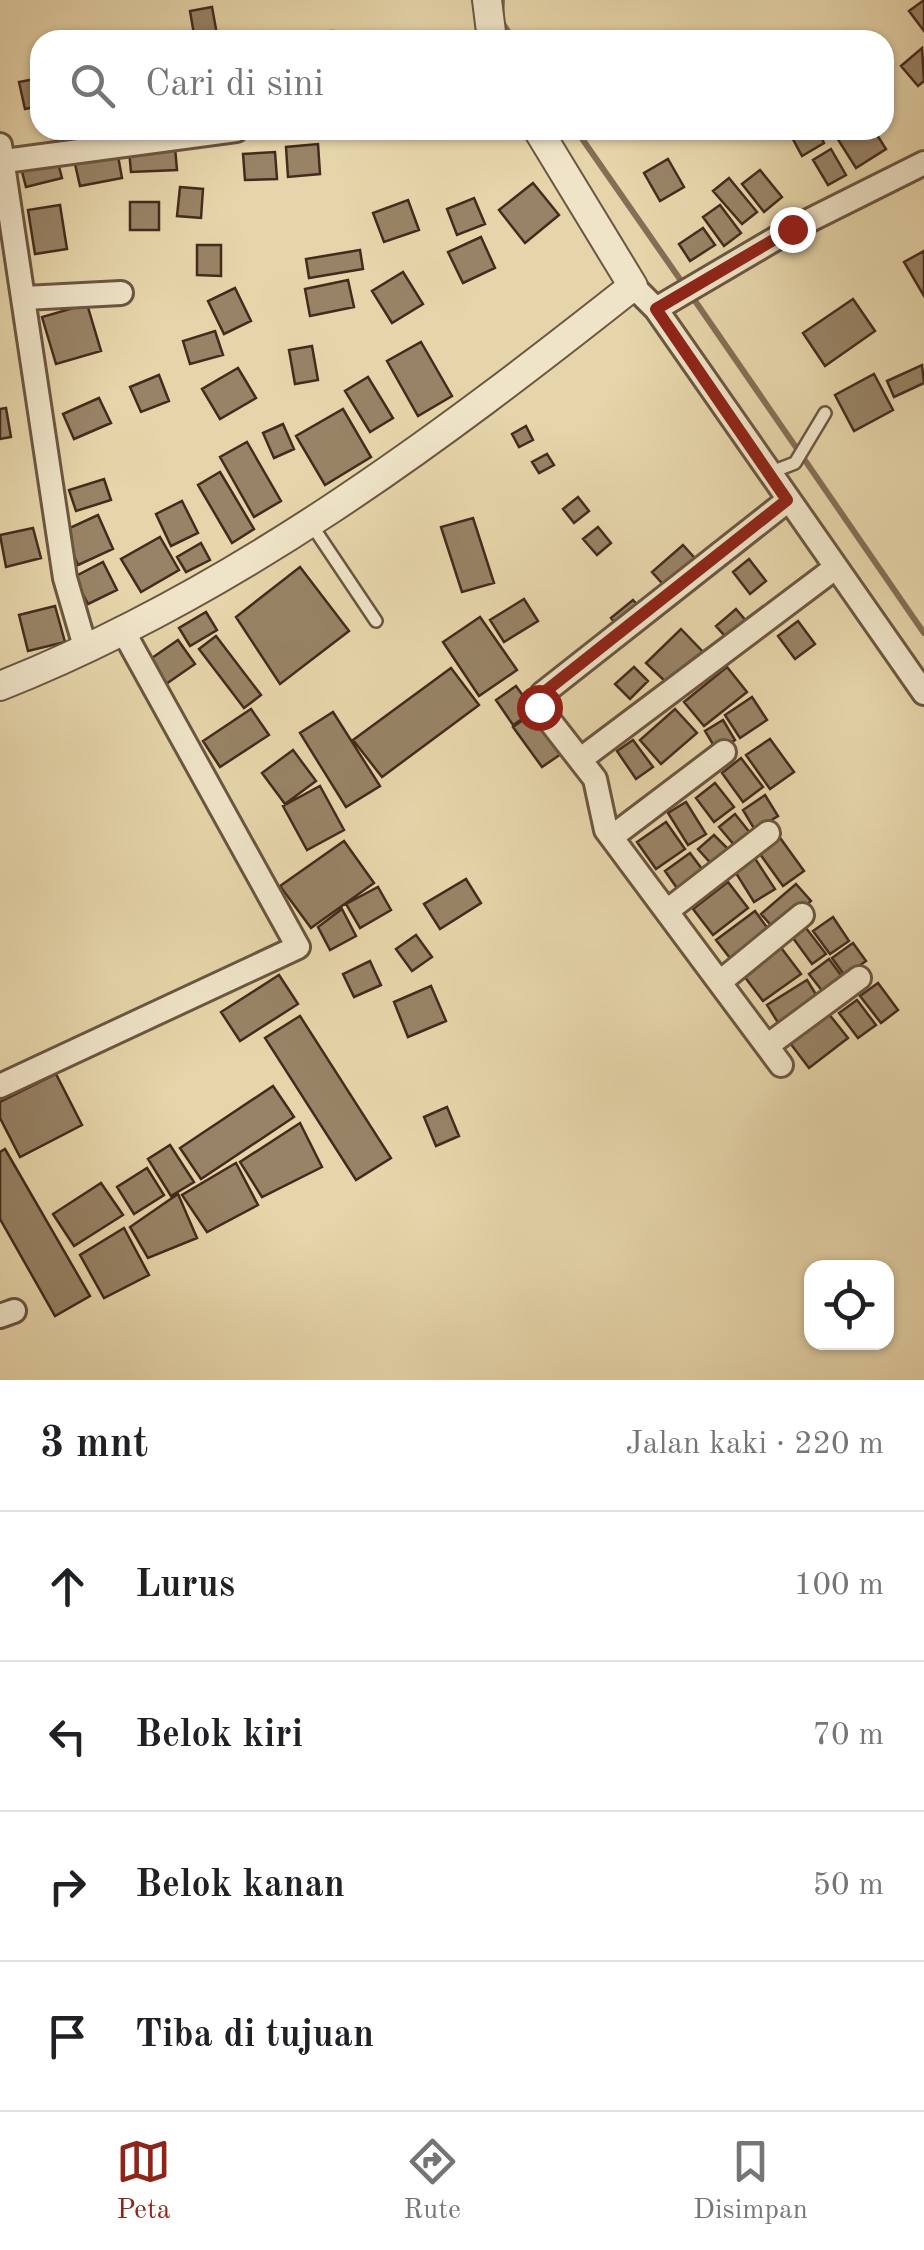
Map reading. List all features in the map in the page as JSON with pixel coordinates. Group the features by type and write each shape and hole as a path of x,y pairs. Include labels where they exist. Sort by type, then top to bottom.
{"street":[{"path":"487,0 491,30"},
{"path":"86,650 65,578 3,153 135,140"},
{"path":"544,140 632,286 660,306 787,500 924,693"},
{"path":"660,306 792,229 924,163"},
{"path":"0,686 86,650 311,524 412,457 632,286"},
{"path":"25,298 121,293"},
{"path":"787,500 542,694 542,711 598,786 601,820 774,1055 859,978"},
{"path":"581,759 834,568"},
{"path":"0,1086 298,946 122,630"},
{"path":"613,836 724,752"},
{"path":"667,911 768,834"},
{"path":"720,982 802,915"}],"lane":[{"path":"769,473 795,463 825,414"},
{"path":"311,524 376,621"}],"building":[{"path":"924,0 924,31 909,11"},
{"path":"212,7 216,30 193,30 190,11"},
{"path":"922,48 924,81 918,86 901,66"},
{"path":"30,80 30,108 25,109 19,82"},
{"path":"793,140 822,140 824,143 802,156"},
{"path":"838,140 880,140 886,149 856,168"},
{"path":"318,144 320,174 288,177 286,147"},
{"path":"175,147 177,170 131,172 129,150"},
{"path":"831,149 846,175 828,185 813,160"},
{"path":"275,152 277,179 245,180 243,154"},
{"path":"56,155 62,178 26,187 20,164"},
{"path":"118,156 122,178 80,186 75,164"},
{"path":"668,159 684,187 660,201 644,173"},
{"path":"760,170 782,197 764,212 742,184"},
{"path":"729,178 757,212 742,224 713,191"},
{"path":"533,183 559,215 525,243 499,210"},
{"path":"180,187 203,189 201,218 177,216"},
{"path":"474,198 485,224 457,235 447,209"},
{"path":"408,200 419,230 384,242 373,213"},
{"path":"130,202 159,202 159,230 130,230"},
{"path":"60,205 67,249 35,254 28,210"},
{"path":"720,205 741,233 724,246 703,217"},
{"path":"703,228 715,245 690,261 679,244"},
{"path":"481,237 495,268 463,283 448,252"},
{"path":"197,245 221,245 221,276 197,275"},
{"path":"360,250 363,269 309,278 306,259"},
{"path":"924,251 924,296 904,262"},
{"path":"403,272 423,304 392,323 372,291"},
{"path":"348,280 354,307 310,316 305,289"},
{"path":"235,288 251,321 224,334 208,301"},
{"path":"853,299 875,331 825,366 803,333"},
{"path":"87,304 101,351 56,364 42,317"},
{"path":"215,331 223,355 190,364 183,341"},
{"path":"421,342 452,396 418,416 387,361"},
{"path":"312,346 318,380 295,384 289,350"},
{"path":"922,365 924,383 894,397 887,381"},
{"path":"238,368 256,398 220,419 202,389"},
{"path":"874,374 893,410 854,431 835,395"},
{"path":"159,375 169,401 141,412 130,387"},
{"path":"368,377 393,418 370,432 345,391"},
{"path":"99,398 111,423 74,439 63,414"},
{"path":"6,408 11,437 0,439 0,409"},
{"path":"343,409 371,457 325,485 296,436"},
{"path":"283,424 294,449 274,458 263,433"},
{"path":"526,426 533,440 519,447 512,434"},
{"path":"247,442 281,501 254,517 220,457"},
{"path":"547,454 554,465 539,473 532,462"},
{"path":"220,472 254,529 232,543 198,485"},
{"path":"104,479 111,500 76,511 69,490"},
{"path":"578,497 589,511 574,523 563,509"},
{"path":"182,501 198,533 171,546 156,514"},
{"path":"98,515 113,549 78,565 63,531"},
{"path":"473,518 494,583 462,592 441,527"},
{"path":"598,527 611,543 597,555 583,539"},
{"path":"33,528 41,558 6,567 0,535"},
{"path":"160,537 179,570 141,592 121,559"},
{"path":"201,543 210,560 186,572 177,557"},
{"path":"683,545 701,565 670,592 652,572"},
{"path":"749,559 766,581 750,594 733,572"},
{"path":"103,562 117,590 88,604 74,577"},
{"path":"300,567 349,631 280,684 236,617"},
{"path":"524,599 538,621 504,642 490,620"},
{"path":"633,600 643,611 620,629 611,618"},
{"path":"55,606 65,642 28,651 19,615"},
{"path":"736,609 752,628 733,645 716,626"},
{"path":"206,612 217,630 190,646 179,628"},
{"path":"480,617 517,670 479,696 443,642"},
{"path":"798,621 815,644 795,659 778,636"},
{"path":"681,629 705,654 671,687 646,663"},
{"path":"216,636 261,695 244,708 199,649"},
{"path":"178,640 195,664 166,684 149,660"},
{"path":"634,667 648,681 630,699 615,684"},
{"path":"727,667 747,692 704,726 684,702"},
{"path":"451,668 479,705 382,777 353,740"},
{"path":"516,686 534,711 513,725 496,700"},
{"path":"752,697 767,720 740,738 725,715"},
{"path":"251,709 269,735 220,767 203,741"},
{"path":"675,709 697,733 661,764 640,740"},
{"path":"536,711 564,752 542,767 513,727"},
{"path":"333,712 380,786 346,807 300,733"},
{"path":"723,720 735,740 717,751 705,731"},
{"path":"770,739 794,772 770,789 746,755"},
{"path":"633,740 653,767 636,779 617,751"},
{"path":"293,750 316,781 285,804 262,773"},
{"path":"741,758 763,787 743,802 722,773"},
{"path":"715,783 734,807 714,822 696,798"},
{"path":"320,786 344,830 307,850 283,806"},
{"path":"765,795 778,816 755,830 743,810"},
{"path":"686,802 706,834 688,845 668,813"},
{"path":"735,814 751,834 735,846 719,827"},
{"path":"666,822 685,849 656,869 637,842"},
{"path":"714,835 732,853 715,868 698,849"},
{"path":"778,835 804,871 783,886 757,850"},
{"path":"344,841 374,883 311,928 280,886"},
{"path":"690,853 705,873 679,891 665,871"},
{"path":"754,857 775,889 754,902 734,870"},
{"path":"466,879 481,903 440,929 424,904"},
{"path":"728,882 748,908 713,935 693,909"},
{"path":"796,884 811,901 776,931 761,914"},
{"path":"378,887 391,910 360,928 346,904"},
{"path":"342,909 356,936 330,950 318,927"},
{"path":"755,911 771,933 733,962 716,940"},
{"path":"833,917 849,941 830,954 813,931"},
{"path":"806,928 826,954 812,964 793,938"},
{"path":"416,935 432,957 412,971 396,949"},
{"path":"853,943 866,961 845,976 832,958"},
{"path":"779,945 801,974 763,1001 741,972"},
{"path":"829,959 846,982 827,997 809,974"},
{"path":"370,961 381,985 354,997 343,974"},
{"path":"279,975 298,1004 240,1041 221,1012"},
{"path":"807,980 822,1004 782,1029 767,1005"},
{"path":"878,983 898,1010 881,1023 860,996"},
{"path":"431,986 446,1021 408,1037 394,1002"},
{"path":"857,1000 876,1025 858,1038 839,1013"},
{"path":"828,1013 848,1038 809,1068 790,1043"},
{"path":"300,1016 391,1158 356,1180 265,1038"},
{"path":"56,1074 82,1125 20,1157 0,1118 0,1102"},
{"path":"273,1086 294,1117 201,1179 180,1148"},
{"path":"447,1107 459,1136 436,1146 424,1117"},
{"path":"300,1123 322,1167 262,1197 240,1162"},
{"path":"170,1145 194,1182 171,1196 148,1159"},
{"path":"5,1149 90,1296 55,1316 0,1219 0,1152"},
{"path":"236,1163 258,1205 207,1232 182,1195"},
{"path":"147,1168 164,1195 134,1214 117,1187"},
{"path":"101,1183 123,1215 74,1246 53,1214"},
{"path":"178,1194 197,1238 148,1258 130,1227"},
{"path":"124,1228 149,1275 104,1298 80,1255"}],"waterway":[{"path":"502,0 501,21 507,30"},
{"path":"583,140 684,285"},
{"path":"691,295 924,633"}],"route":[{"path":"539,707 542,694 787,500 656,309 792,229"}]}
